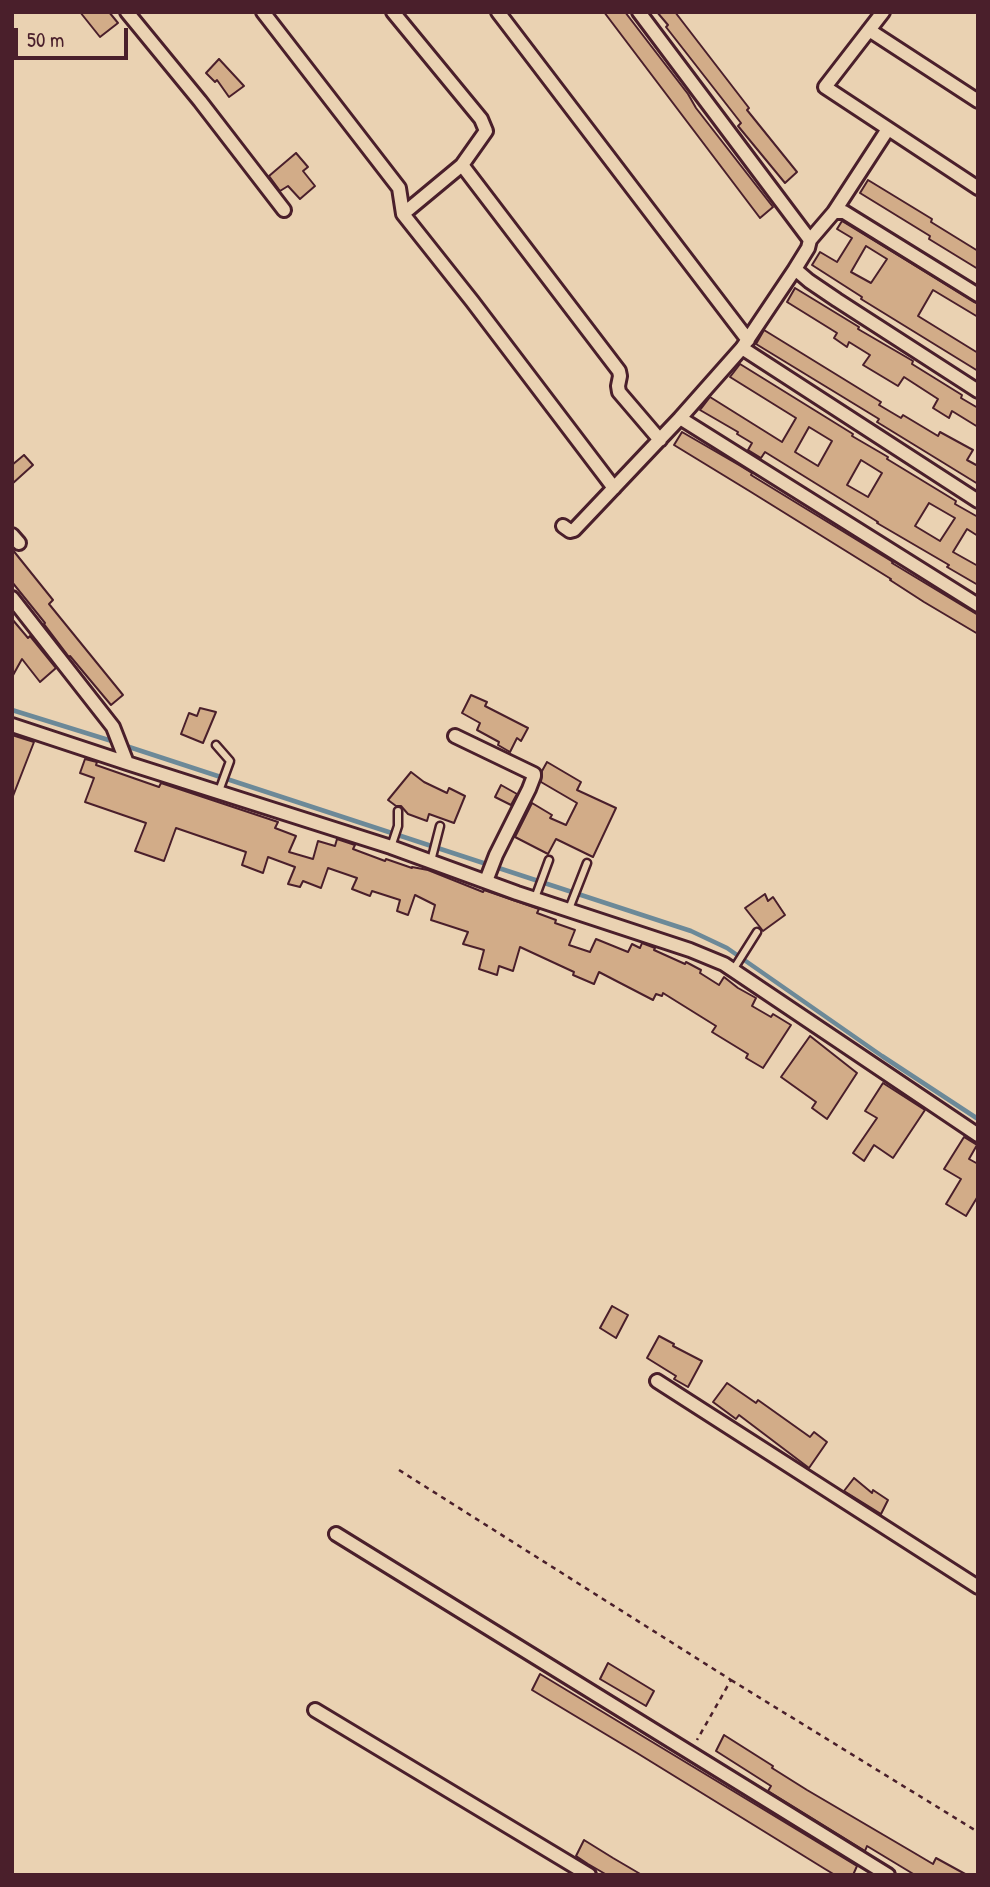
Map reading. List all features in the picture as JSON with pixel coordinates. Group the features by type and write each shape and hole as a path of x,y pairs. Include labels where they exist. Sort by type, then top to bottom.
{"street":[{"path":"127,12 284,210"},
{"path":"263,12 399,188 403,215 614,488"},
{"path":"393,12 481,119 486,131 462,165 403,215"},
{"path":"498,12 745,344 978,501"},
{"path":"639,12 810,240"},
{"path":"883,12 825,87 978,188"},
{"path":"869,30 978,101"},
{"path":"564,526 570,531 573,530 660,440 745,344 795,270 810,240 834,212 888,129"},
{"path":"462,165 619,371 619,392 660,440"},
{"path":"834,212 844,212 865,223 978,295"},
{"path":"795,270 978,391"},
{"path":"680,418 978,605"},
{"path":"12,598 113,727 127,762"},
{"path":"12,725 393,843 571,905 735,967 978,1135"},
{"path":"455,736 534,774 488,877"},
{"path":"657,1381 978,1587"},
{"path":"336,1534 888,1875"},
{"path":"315,1710 589,1875"}],"lane":[{"path":"216,745 230,761 220,790"},
{"path":"393,843 398,826 398,811"},
{"path":"432,858 440,825"},
{"path":"536,894 549,860"},
{"path":"571,905 587,863"},
{"path":"735,967 757,932"}],"path":[{"path":"399,1470 978,1832"},
{"path":"690,1752 732,1680"}],"building":[{"path":"80,12 109,12 118,23 100,37"},
{"path":"604,12 625,12 688,94 773,207 760,218"},
{"path":"657,12 675,12 749,108 747,110 797,172 785,183 738,126 741,123"},
{"path":"219,59 244,86 229,97 217,80 215,82 206,73"},
{"path":"296,153 308,167 303,171 315,186 300,199 288,186 280,191 269,176"},
{"path":"868,180 978,251 978,269 860,193"},
{"path":"842,221 978,304 978,317 933,290 918,316 978,353 978,371 861,299 862,297 812,265 820,252 837,262 852,238 837,229","holes":["866,246 887,259 871,283 851,272"]},
{"path":"795,288 913,361 912,364 962,395 961,398 978,408 978,427 952,411 949,418 933,408 938,399 904,377 898,386 863,365 870,355 849,342 847,347 834,338 837,333 787,302"},
{"path":"764,330 881,402 879,405 901,418 903,415 938,436 940,432 973,450 967,460 978,466 978,484 877,422 879,419 756,344"},
{"path":"740,364 853,434 852,436 978,517 978,536 967,529 953,552 978,566 978,585 765,452 761,458 748,450 752,443 700,410 710,397 782,442 796,418 730,377","holes":["809,427 832,441 818,466 795,452","861,460 882,473 868,497 847,485","929,503 955,518 940,541 915,526"]},
{"path":"682,432 978,615 978,634 674,445"},
{"path":"24,455 33,465 12,484 12,465"},
{"path":"12,549 53,600 49,604 123,695 111,705 69,657 12,582"},
{"path":"12,619 56,668 40,682 22,659 12,677"},
{"path":"471,695 487,702 485,706 528,728 521,741 517,738 510,752 498,745 499,742 477,730 480,723 462,713"},
{"path":"200,708 216,712 203,743 181,734 189,713 197,716"},
{"path":"12,735 34,742 13,796 12,796"},
{"path":"85,759 159,787 161,783 278,822 275,828 296,836 289,852 313,859 318,841 335,846 337,839 355,845 353,849 385,861 386,859 412,868 428,870 483,892 484,890 539,909 537,913 575,930 569,945 590,952 596,939 628,952 632,944 640,948 642,943 701,970 700,973 719,985 724,977 756,998 752,1006 791,1025 763,1068 746,1058 748,1054 712,1032 716,1026 663,993 662,996 656,994 653,1000 599,972 594,984 520,947 513,971 499,966 497,975 479,969 484,950 463,944 468,932 431,920 435,905 415,895 408,915 397,911 400,900 372,891 370,896 352,889 357,878 328,868 321,888 303,881 300,887 288,884 295,867 268,857 263,873 242,865 246,852 176,828 164,861 135,851 146,823 85,802 94,778 80,773"},
{"path":"547,762 581,782 577,790 616,808 593,857 556,839 548,854 515,837 532,803 552,815 550,818 566,825 577,803 541,782 542,771"},
{"path":"411,772 447,793 449,788 465,796 454,823 429,814 427,821 408,814 401,806 388,800"},
{"path":"501,785 517,794 511,805 495,797"},
{"path":"765,894 768,901 773,897 785,915 763,931 745,908"},
{"path":"810,1036 857,1073 827,1119 812,1108 816,1102 781,1077"},
{"path":"883,1083 925,1110 893,1158 874,1145 864,1161 853,1153 877,1118 865,1111"},
{"path":"964,1137 977,1145 969,1159 978,1164 978,1196 966,1216 946,1204 961,1179 944,1169"},
{"path":"612,1306 628,1315 616,1338 600,1328"},
{"path":"659,1336 702,1361 688,1387 647,1358"},
{"path":"727,1383 756,1403 758,1400 810,1437 814,1432 827,1442 809,1468 739,1415 736,1419 713,1402"},
{"path":"854,1478 872,1493 873,1490 888,1500 881,1514 844,1491"},
{"path":"608,1663 654,1691 646,1706 600,1679"},
{"path":"540,1674 857,1866 853,1875 835,1875 532,1690"},
{"path":"724,1735 807,1790 933,1864 936,1858 967,1875 915,1875 867,1846 865,1851 768,1791 771,1786 716,1751"},
{"path":"584,1840 642,1875 607,1875 588,1864 576,1856"}],"waterway":[{"path":"12,710 115,742"},
{"path":"123,745 691,931 727,948 978,1119"}]}
